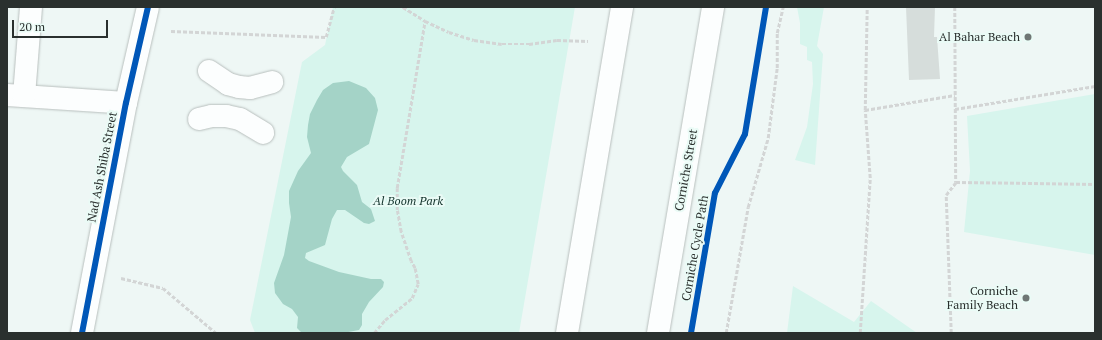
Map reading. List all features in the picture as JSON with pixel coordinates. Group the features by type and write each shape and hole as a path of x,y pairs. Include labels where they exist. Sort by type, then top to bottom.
{"main road":[{"path":"32,7 15,95 126,103"},
{"name":"Nad Ash Shiba Street","path":"82,333 126,103 148,7"},
{"path":"567,333 622,7"},
{"name":"Corniche Street","path":"658,333 713,7"},
{"path":"209,71 228,84 239,87 250,88 272,82"},
{"path":"199,119 212,116 226,116 240,119 263,133"}],"path":[{"path":"143,30 326,37 334,7"},
{"path":"403,7 425,21 455,34 474,40 502,44 529,44 557,40 616,41"},
{"path":"726,333 748,207 768,138 777,68 777,33 782,7"},
{"path":"860,333 870,178 866,110 867,7"},
{"path":"951,333 946,195 956,182 955,7"},
{"path":"374,333 390,316 412,298 418,284 415,268 411,262 401,232 397,210 397,188 425,21"},
{"path":"955,109 1095,86"},
{"path":"866,110 955,95"},
{"path":"956,182 1095,184"},
{"path":"93,272 163,288 216,333"}],"green space":[{"name":"Al Boom Park","path":"333,7 575,7 519,333 255,333 250,320 302,62 325,45"},
{"path":"797,7 824,7 817,46 823,54 815,165 795,160 807,127 813,84 812,62 807,60 807,47 800,44 800,23"},
{"path":"1095,94 1095,255 964,232 970,171 967,116"},
{"path":"793,286 854,322 871,301 917,333 787,333"}],"shaded area":[{"path":"349,81 366,88 375,98 378,110 369,144 347,157 341,167 357,185 362,202 371,209 375,221 369,224 364,223 345,210 337,210 332,219 325,245 306,253 305,258 309,261 339,272 371,279 381,279 384,282 383,287 369,302 362,314 362,325 359,330 343,333 302,333 297,328 298,317 292,309 283,304 275,293 274,283 284,255 291,217 289,191 298,171 311,153 307,137 308,125 310,114 317,100 323,90 333,83"}],"building":[{"path":"906,7 935,7 934,37 937,37 940,79 909,80"}],"cycle path":[{"path":"82,333 126,103 148,7"},
{"name":"Corniche Cycle Path","path":"691,333 715,193 745,134 766,7"}],"place":[{"name":"Al Bahar Beach","path":"1028,37"},
{"name":"Corniche Family Beach","path":"1026,298"}]}
